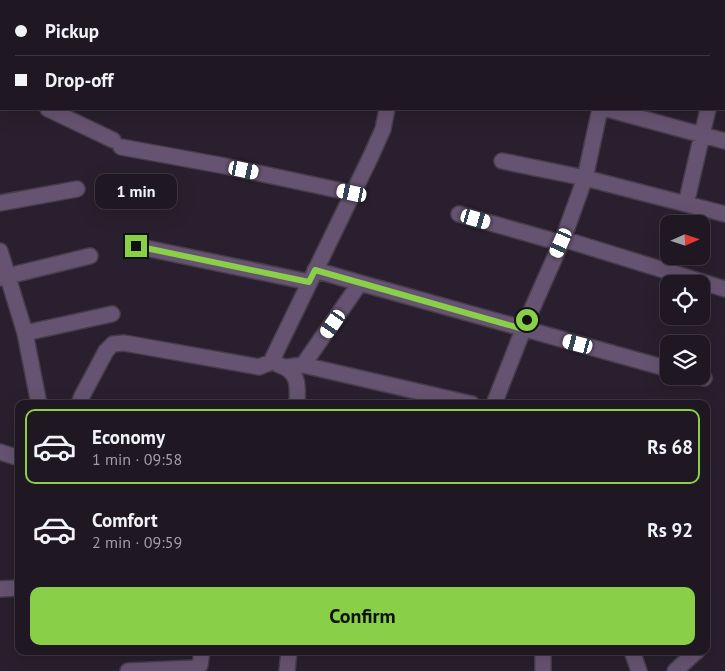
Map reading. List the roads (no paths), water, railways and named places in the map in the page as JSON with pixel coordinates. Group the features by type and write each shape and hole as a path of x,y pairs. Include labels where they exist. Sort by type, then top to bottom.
{"street":[{"path":"50,110 117,143 352,193"},
{"path":"271,362 379,138 387,110"},
{"path":"496,400 523,329 562,241 584,178 600,110"},
{"path":"610,110 725,141"},
{"path":"686,204 708,110"},
{"path":"502,161 584,178 725,214"},
{"path":"0,204 76,189"},
{"path":"459,214 562,241 725,289"},
{"path":"136,246 360,283 660,367"},
{"path":"0,251 4,277 25,333 38,400"},
{"path":"4,277 90,256"},
{"path":"303,365 360,283"},
{"path":"25,333 112,314"},
{"path":"80,400 106,351 113,344 124,343 259,367 271,362 287,367 303,365 437,400"},
{"path":"287,367 295,376 298,388 297,400"},
{"path":"0,452 15,457"},
{"path":"0,589 15,588"},
{"path":"138,671 194,668 200,665 201,655"},
{"path":"287,671 289,655"},
{"path":"543,655 543,671"},
{"path":"633,655 639,671"},
{"path":"675,671 692,655"}]}
